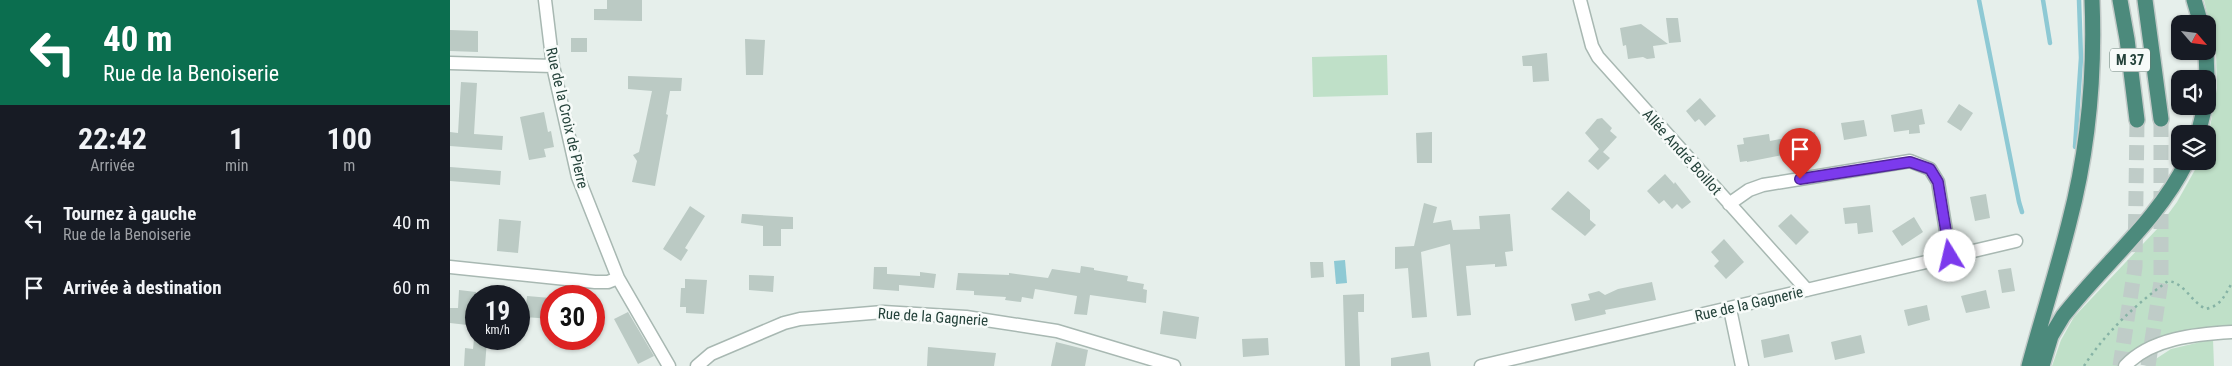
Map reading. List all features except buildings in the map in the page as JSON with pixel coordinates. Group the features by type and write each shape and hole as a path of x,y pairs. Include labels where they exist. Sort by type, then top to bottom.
{"highway":[{"path":"2029,366 2070,222 2081,164 2090,96 2092,0"},
{"name":"M 37","path":"2120,0 2137,120"},
{"name":"M 37","path":"2145,0 2161,119"},
{"path":"2194,0 2198,15"},
{"path":"2042,366 2051,336 2062,316 2154,214 2182,170"}],"street":[{"name":"Rue de la Croix de Pierre","path":"545,0 553,66 578,177 618,278 669,366"},
{"name":"Allée André Boillot","path":"1580,0 1592,46 1598,57 1807,290"},
{"path":"450,63 553,66"},
{"path":"1729,204 1749,190 1763,185 1910,162 1930,169 1938,182 1950,256"},
{"name":"Rue de la Gagnerie","path":"1481,366 1730,309 2016,240"},
{"path":"450,267 595,282 608,282 618,278"},
{"path":"1730,309 1742,366"},
{"name":"Rue de la Gagnerie","path":"697,366 711,354 784,323 800,319 883,312 966,316 1057,331 1093,340 1146,362 1174,366"},
{"path":"2125,366 2158,344 2232,332"}],"path":[{"path":"2084,366 2092,353 2131,310 2168,281 2176,282 2197,305 2206,310 2216,307 2223,301 2232,283"}],"green space":[{"path":"2204,0 2232,0 2232,326 2143,347 2117,366 2052,366 2061,340 2074,317 2158,228 2177,202 2195,170 2216,170 2216,125 2210,125 2212,115 2216,115 2216,15 2207,15"},
{"path":"1387,55 1388,95 1313,97 1312,57"},
{"path":"2213,339 2214,366 2145,366 2171,349"}],"water":[{"path":"1345,260 1347,283 1336,284 1334,261"}],"waterway":[{"path":"1979,0 2022,212"},
{"path":"2043,0 2050,43"},
{"path":"2075,147 2081,58 2079,0"}],"tunnel":[{"path":"2148,366 2161,282 2161,119"},
{"path":"2120,366 2135,267 2137,120"}],"route":[{"path":"1800,179 1910,162 1930,169 1938,182 1950,256"}]}
